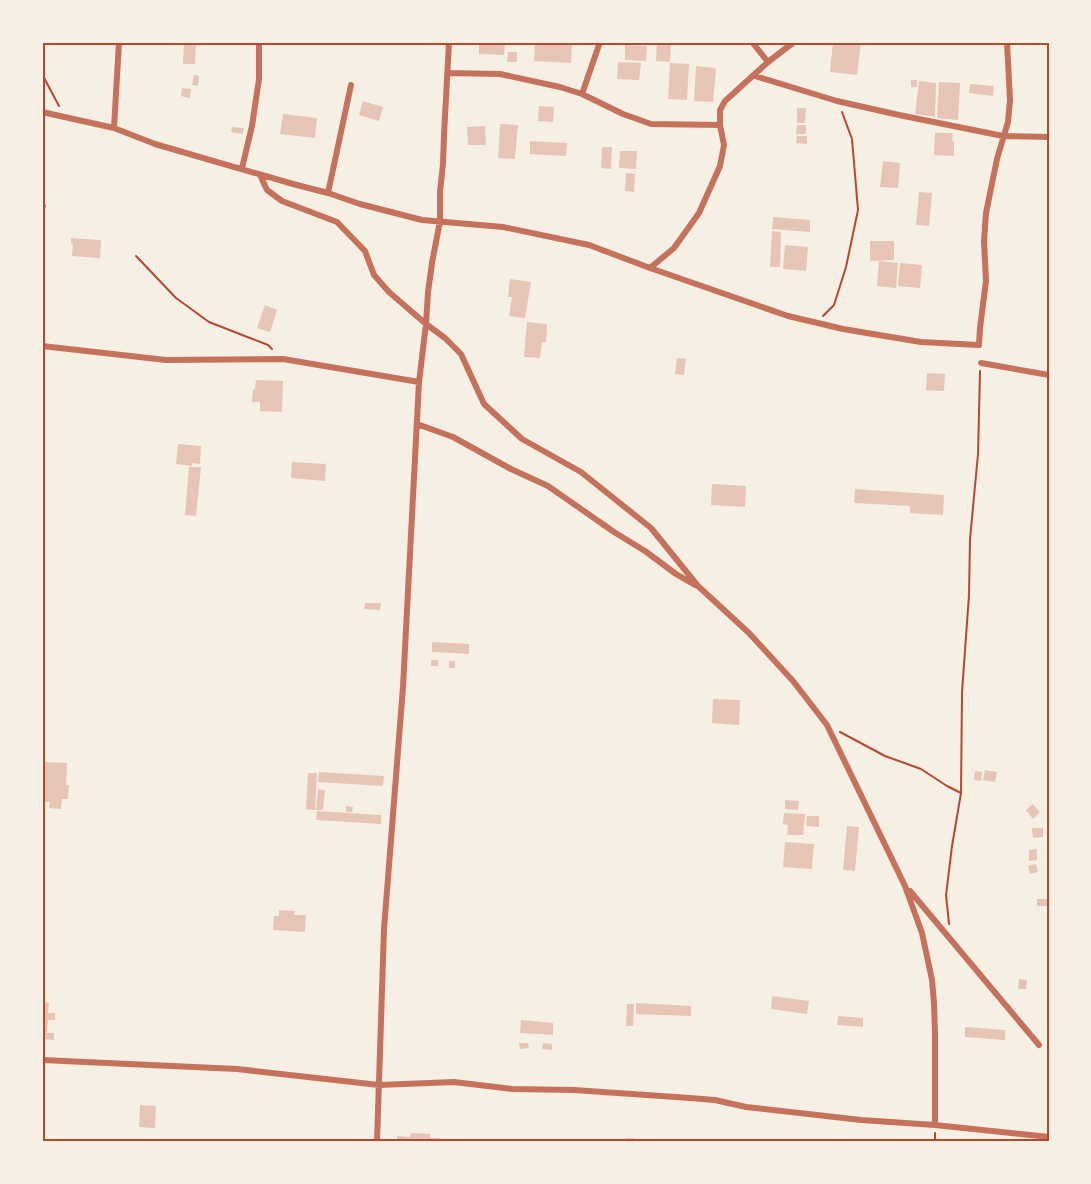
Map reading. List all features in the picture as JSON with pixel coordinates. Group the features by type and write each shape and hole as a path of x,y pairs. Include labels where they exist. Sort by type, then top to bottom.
{"street":[{"path":"114,128 119,42"},
{"path":"242,168 252,126 259,79 259,42"},
{"path":"377,1142 384,929 404,687 419,382 428,292 440,221 449,42"},
{"path":"582,94 600,42"},
{"path":"752,42 768,62"},
{"path":"650,268 674,248 699,213 720,166 724,145 720,110 725,101 794,42"},
{"path":"42,112 114,128 154,144 422,220 503,227 589,245 788,316 921,342 980,345 986,281 984,241 986,213 1008,122 1010,100 1006,42"},
{"path":"448,73 500,74 560,87 582,94 623,114 651,124 720,125"},
{"path":"755,76 837,101 1003,136 1049,136"},
{"path":"328,193 351,86"},
{"path":"260,175 267,190 282,201 337,222 365,251 374,275 389,292 461,354 484,404 522,439 581,472 651,528 698,586 749,633 794,681 827,725 905,886 922,933 933,980 936,1033 935,1125"},
{"path":"42,346 166,360 283,359 419,382"},
{"path":"981,363 1049,375"},
{"path":"417,424 453,437 511,469 548,486 676,574 698,586"},
{"path":"905,886 1040,1045"},
{"path":"42,1060 237,1069 379,1085 454,1082 513,1089 574,1090 690,1098 861,1120 1049,1137"}],"path":[{"path":"42,75 64,117"},
{"path":"817,322 834,305 846,267 858,210 852,139 837,101"},
{"path":"136,256 176,298 209,322 268,345 283,359"},
{"path":"951,940 946,895 961,793 962,692 969,595 970,539 978,454 981,363"},
{"path":"827,725 885,756 921,769 961,793"}],"building":[{"path":"184,42 196,42 195,64 183,64"},
{"path":"479,42 505,42 504,55 479,54"},
{"path":"535,42 572,42 571,63 534,61"},
{"path":"657,42 671,42 670,62 656,61"},
{"path":"833,42 861,42 857,75 830,72"},
{"path":"925,42 942,42 942,45 925,44"},
{"path":"625,45 647,46 646,61 625,60"},
{"path":"508,52 517,52 517,62 507,62"},
{"path":"618,62 641,63 639,80 617,79"},
{"path":"670,63 689,64 687,100 668,99"},
{"path":"696,66 716,68 713,102 694,101"},
{"path":"194,75 199,76 198,86 192,85"},
{"path":"911,80 917,80 917,87 911,87"},
{"path":"919,81 936,83 935,117 915,114"},
{"path":"939,82 960,83 958,120 937,118"},
{"path":"970,84 994,86 993,96 969,93"},
{"path":"182,88 191,89 190,98 181,96"},
{"path":"363,101 383,107 379,121 359,115"},
{"path":"539,106 554,107 553,122 538,121"},
{"path":"797,108 806,108 805,123 797,123"},
{"path":"283,114 317,118 315,138 280,134"},
{"path":"500,124 518,125 515,159 498,158"},
{"path":"797,125 806,125 806,134 796,134"},
{"path":"485,126 486,145 468,145 467,127"},
{"path":"232,127 244,128 243,134 231,132"},
{"path":"935,133 953,133 954,156 934,155"},
{"path":"797,136 807,136 807,144 796,143"},
{"path":"530,141 567,143 566,156 530,154"},
{"path":"602,147 612,147 611,169 601,168"},
{"path":"620,151 637,151 636,169 619,168"},
{"path":"883,161 900,163 898,188 880,187"},
{"path":"626,173 635,174 634,192 625,191"},
{"path":"919,192 932,193 929,226 916,225"},
{"path":"773,217 810,220 810,232 772,229"},
{"path":"772,231 781,232 780,267 770,267"},
{"path":"71,238 101,240 100,258 72,256"},
{"path":"870,241 894,241 894,260 870,261"},
{"path":"785,245 808,247 806,271 783,269"},
{"path":"879,261 898,263 896,288 877,286"},
{"path":"900,263 922,265 920,288 898,286"},
{"path":"510,279 531,282 525,318 509,316 512,297 508,297"},
{"path":"265,305 277,310 270,332 257,328"},
{"path":"527,322 547,324 546,342 542,342 540,358 524,357"},
{"path":"677,358 686,359 684,375 675,374"},
{"path":"927,373 945,374 944,391 926,390"},
{"path":"256,380 283,381 282,412 260,411 260,402 252,402"},
{"path":"178,444 201,446 200,464 192,463 192,466 176,464"},
{"path":"292,462 326,464 325,481 291,478"},
{"path":"189,467 201,467 196,516 185,515"},
{"path":"712,484 746,486 745,507 711,505"},
{"path":"855,489 944,495 943,515 910,513 910,506 854,503"},
{"path":"365,603 381,603 380,610 364,609"},
{"path":"432,642 469,644 469,654 432,652"},
{"path":"431,660 438,660 438,666 431,666"},
{"path":"449,661 455,661 455,668 449,668"},
{"path":"713,699 740,700 739,725 712,723"},
{"path":"45,762 67,763 68,799 62,799 61,809 49,808 50,802 42,802"},
{"path":"985,770 997,772 995,782 983,780"},
{"path":"975,771 982,772 981,781 974,780"},
{"path":"319,772 384,776 383,786 318,782"},
{"path":"308,773 317,773 315,810 306,809"},
{"path":"318,789 325,790 323,810 316,810"},
{"path":"785,800 799,801 798,810 785,809"},
{"path":"1033,804 1040,812 1033,819 1026,810"},
{"path":"346,806 353,807 352,812 346,812"},
{"path":"317,811 381,815 381,824 316,820"},
{"path":"784,813 805,814 803,835 787,835 788,825 783,824"},
{"path":"807,816 819,816 819,827 806,826"},
{"path":"847,826 859,827 855,871 843,870"},
{"path":"1032,828 1043,828 1043,837 1033,838"},
{"path":"785,842 814,844 812,869 783,867"},
{"path":"1037,849 1037,860 1029,861 1029,850"},
{"path":"1036,864 1038,872 1030,874 1028,866"},
{"path":"1037,899 1048,899 1048,906 1037,906"},
{"path":"279,910 295,911 294,915 306,915 305,932 273,930 274,916 279,916"},
{"path":"1019,979 1027,980 1026,989 1018,989"},
{"path":"772,996 809,1001 807,1014 771,1009"},
{"path":"42,1002 49,1003 48,1013 55,1013 55,1020 48,1020 47,1033 54,1033 54,1040 42,1039"},
{"path":"636,1003 691,1006 691,1016 636,1014"},
{"path":"627,1004 634,1004 633,1026 626,1026"},
{"path":"838,1016 863,1018 863,1027 837,1025"},
{"path":"521,1020 553,1023 553,1035 520,1033"},
{"path":"965,1027 1005,1030 1005,1040 965,1037"},
{"path":"519,1043 528,1043 529,1048 520,1049"},
{"path":"543,1043 552,1044 552,1050 542,1049"},
{"path":"140,1105 156,1106 155,1128 139,1127"},
{"path":"411,1133 430,1134 430,1138 440,1138 439,1142 397,1142 397,1136 410,1137"},
{"path":"625,1138 635,1138 635,1142 625,1142"}]}
